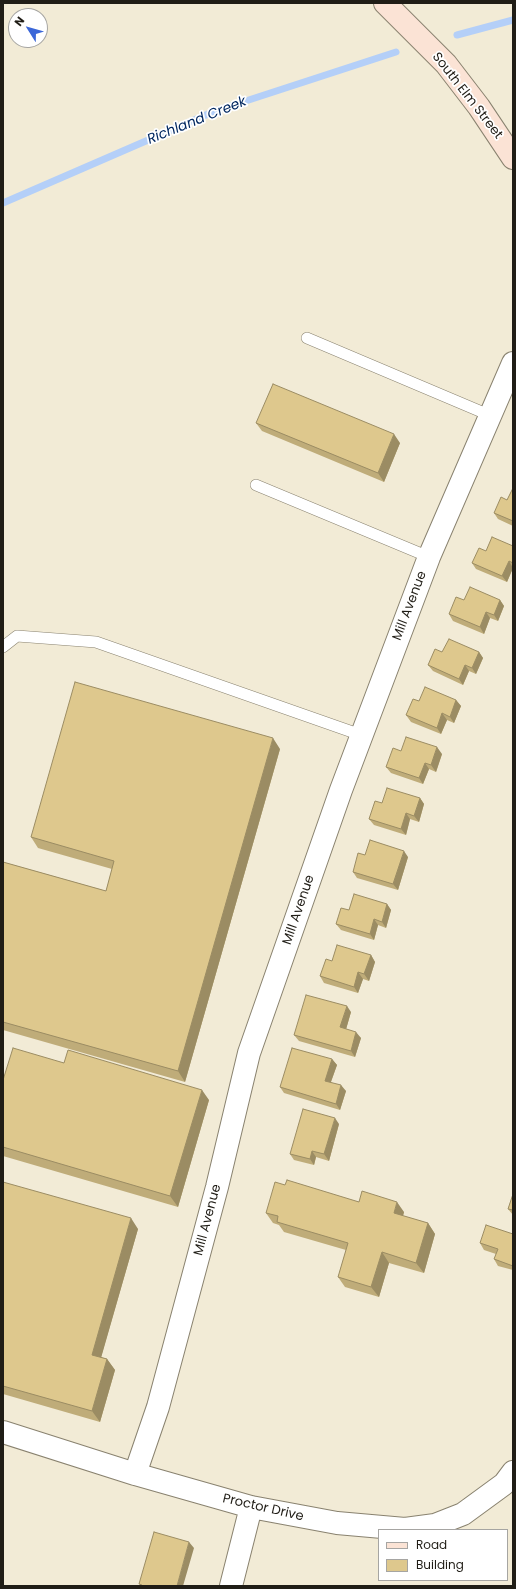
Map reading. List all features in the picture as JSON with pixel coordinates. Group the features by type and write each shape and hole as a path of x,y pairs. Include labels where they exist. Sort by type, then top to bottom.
{"street":[{"name":"South Elm Street","path":"385,3 446,64 479,107 513,158"},
{"name":"Mill Avenue","path":"135,1474 158,1407 217,1187 249,1053 361,735 429,557 489,415 513,363"},
{"name":"Proctor Drive","path":"3,1432 135,1474 251,1507 337,1523 405,1529 435,1524 464,1514 504,1484 513,1472"},
{"path":"231,1586 251,1507"}],"lane":[{"path":"307,338 489,415"},
{"path":"256,486 429,557"},
{"path":"3,647 17,636 96,642 361,735"}],"building":[{"path":"273,384 394,434 378,473 256,423"},
{"path":"513,488 513,521 494,513 501,497 507,500"},
{"path":"492,537 513,546 513,563 509,561 502,576 472,563 479,548 486,551"},
{"path":"470,587 500,600 494,615 486,612 480,627 449,614 456,597 464,600"},
{"path":"449,639 479,652 472,668 465,665 459,679 428,665 435,649 442,652"},
{"path":"75,682 273,738 178,1071 3,1022 3,862 106,891 114,861 31,837"},
{"path":"425,687 456,700 450,717 442,713 437,728 406,715 413,699 419,701"},
{"path":"406,737 437,747 431,765 425,763 419,778 386,767 393,748 401,751"},
{"path":"387,788 420,798 414,816 406,813 401,829 369,819 375,801 382,803"},
{"path":"370,840 404,851 393,884 353,872 358,853 365,855"},
{"path":"354,894 387,904 382,922 374,919 370,934 336,924 341,908 349,910"},
{"path":"337,945 371,955 364,974 358,972 354,987 320,976 326,959 332,961"},
{"path":"306,995 347,1006 340,1027 356,1032 351,1051 294,1035"},
{"path":"13,1048 64,1063 68,1050 202,1090 170,1196 3,1147 3,1080"},
{"path":"292,1048 332,1059 325,1081 341,1085 336,1104 280,1087"},
{"path":"303,1109 335,1118 324,1154 312,1151 310,1159 290,1154"},
{"path":"287,1180 359,1202 362,1191 397,1202 394,1213 428,1223 416,1263 382,1252 371,1287 338,1277 348,1243 277,1222 278,1216 266,1213 275,1182 285,1185"},
{"path":"3,1182 131,1218 92,1355 107,1359 92,1411 3,1386"},
{"path":"513,1194 513,1210 508,1209"},
{"path":"486,1225 513,1234 513,1266 494,1259 498,1249 480,1243"},
{"path":"154,1532 189,1542 177,1586 142,1586 139,1584"}],"waterway":[{"name":"Richland Creek","path":"457,35 513,20"},
{"name":"Richland Creek","path":"3,203 215,111 396,52"}]}
